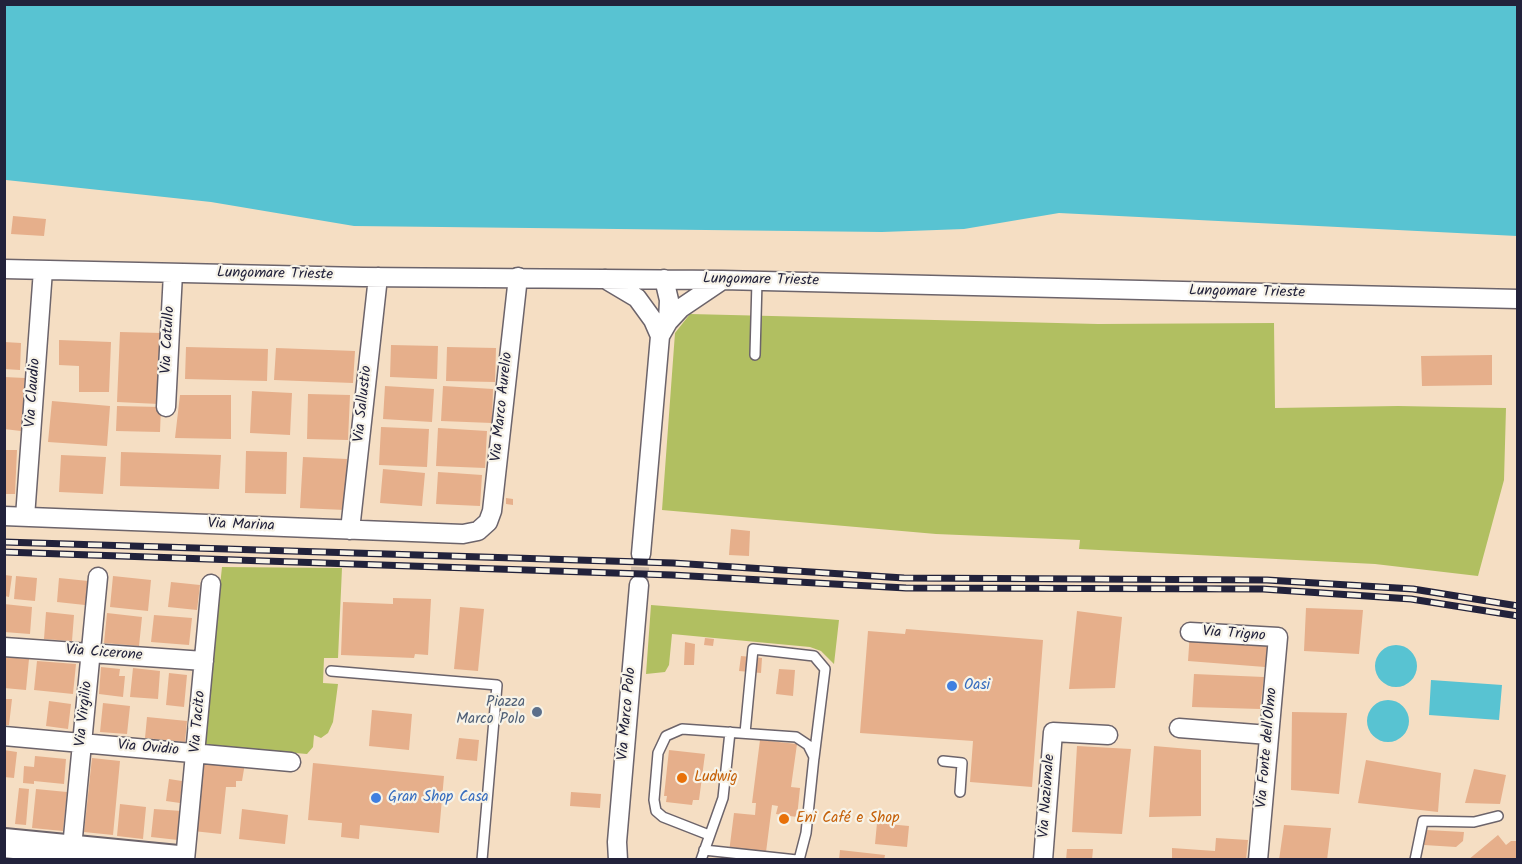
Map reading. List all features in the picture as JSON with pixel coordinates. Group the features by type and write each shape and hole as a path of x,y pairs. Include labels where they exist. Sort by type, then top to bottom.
{"main road":[{"path":"4,843 71,855 178,860"}],"street":[{"name":"Lungomare Trieste","path":"4,269 378,277 601,277 1518,299"},
{"name":"Via Claudio","path":"25,517 43,270"},
{"name":"Via Catullo","path":"166,407 173,273"},
{"name":"Via Sallustio","path":"350,530 378,277"},
{"name":"Via Marco Aurelio","path":"478,531 488,522 492,511 518,277"},
{"path":"601,277 632,294 660,326"},
{"path":"641,554 660,326 669,300 664,279"},
{"path":"660,326 693,298 722,280"},
{"name":"Via Marina","path":"4,516 463,534 478,531"},
{"name":"Via Virgilio","path":"71,855 98,577"},
{"name":"Via Tacito","path":"186,860 211,584"},
{"name":"Via Marco Polo","path":"611,860 618,851 639,585"},
{"name":"Via Trigno","path":"1190,632 1278,637"},
{"name":"Via Fonte dell'Olmo","path":"1258,860 1278,637"},
{"name":"Via Cicerone","path":"4,647 204,661"},
{"path":"1179,728 1269,735"},
{"name":"Via Nazionale","path":"1043,860 1053,732 1108,735"},
{"name":"Via Ovidio","path":"4,736 291,762"}],"lane":[{"path":"755,355 757,281"},
{"path":"730,732 723,798 703,855 798,860 806,833 825,669 814,656 753,649 745,733"},
{"path":"331,671 497,685 482,860"},
{"path":"709,836 663,818 656,811 654,800 658,753 666,736 677,729 796,738 808,745 814,763"},
{"path":"943,761 962,763 960,792"},
{"path":"1414,860 1423,821 1474,822 1498,816"}],"green space":[{"path":"690,314 1098,324 1274,323 1275,408 1398,406 1506,408 1504,480 1478,576 1375,564 1079,549 1080,540 936,534 662,510 675,333"},
{"path":"222,567 342,568 338,658 324,658 323,683 338,684 333,722 328,733 321,738 314,735 313,747 307,754 203,745"},
{"path":"651,605 839,620 834,664 821,651 810,647 672,634 669,665 665,672 646,674"}],"water":[{"path":"5,4 1517,5 1517,236 1059,213 964,229 882,232 354,226 211,202 6,180"},
{"path":"1396,645 1411,651 1417,666 1411,681 1396,687 1381,681 1375,666 1381,651"},
{"path":"1431,680 1502,685 1499,720 1429,715"},
{"path":"1388,700 1403,706 1409,721 1403,736 1388,742 1373,736 1367,721 1373,706"}],"building":[{"path":"13,216 46,219 44,236 11,234"},
{"path":"120,332 162,333 159,404 117,402"},
{"path":"59,340 111,342 109,392 79,392 79,366 59,365"},
{"path":"4,342 21,343 20,370 4,369"},
{"path":"391,345 438,346 437,379 390,377"},
{"path":"186,347 268,349 267,381 185,379"},
{"path":"447,347 496,348 495,382 446,381"},
{"path":"276,348 355,351 353,383 274,380"},
{"path":"1492,355 1492,385 1422,386 1421,356"},
{"path":"4,377 25,378 21,431 4,429"},
{"path":"385,386 434,389 432,422 383,419"},
{"path":"443,386 493,389 492,423 441,421"},
{"path":"252,391 292,393 290,435 250,433"},
{"path":"308,394 350,395 348,440 307,439"},
{"path":"180,395 231,395 231,439 175,438"},
{"path":"52,401 110,406 107,446 48,442"},
{"path":"117,406 161,407 160,432 116,431"},
{"path":"381,427 429,429 427,467 379,465"},
{"path":"438,428 487,431 485,468 436,466"},
{"path":"4,450 17,450 15,494 4,494"},
{"path":"246,451 287,452 286,494 245,493"},
{"path":"121,452 221,455 219,489 120,486"},
{"path":"61,455 106,457 103,494 59,492"},
{"path":"303,457 347,459 345,510 300,508"},
{"path":"383,469 425,473 422,506 380,503"},
{"path":"438,472 482,475 480,506 436,504"},
{"path":"506,498 513,499 513,505 506,504"},
{"path":"731,529 750,531 749,556 729,555"},
{"path":"5,575 12,576 9,597 5,596"},
{"path":"16,576 37,578 35,601 14,599"},
{"path":"113,576 151,580 148,611 110,607"},
{"path":"59,578 88,581 85,605 57,602"},
{"path":"171,582 200,585 197,610 168,607"},
{"path":"393,598 431,599 428,655 415,654 414,658 341,655 343,602 393,604"},
{"path":"4,604 32,607 30,634 4,632"},
{"path":"460,607 484,609 478,671 454,669"},
{"path":"1306,608 1363,610 1359,654 1304,651"},
{"path":"1077,611 1122,617 1115,688 1069,689"},
{"path":"46,612 74,615 72,641 44,639"},
{"path":"107,613 142,617 139,646 104,643"},
{"path":"154,615 192,618 189,645 151,642"},
{"name":"Oasi","path":"906,629 1043,640 1032,787 970,782 973,741 860,733 868,631 905,634"},
{"path":"1190,632 1269,637 1265,667 1188,661"},
{"path":"705,638 714,639 713,646 704,645"},
{"path":"685,642 695,644 694,665 684,665"},
{"path":"741,656 762,658 761,673 739,671"},
{"path":"4,657 29,659 26,690 4,688"},
{"path":"37,661 76,664 73,694 34,690"},
{"path":"101,667 120,669 119,676 125,676 123,697 99,694"},
{"path":"133,668 160,671 158,699 130,697"},
{"path":"779,669 795,670 793,696 776,694"},
{"path":"169,673 187,675 184,707 166,705"},
{"path":"1194,674 1264,677 1260,709 1192,707"},
{"path":"4,699 12,699 9,725 4,725"},
{"path":"49,701 71,704 68,729 46,726"},
{"path":"103,703 130,706 127,734 100,732"},
{"path":"372,710 412,714 409,750 369,746"},
{"path":"1292,712 1347,713 1339,794 1291,790"},
{"path":"147,717 187,721 185,742 145,738"},
{"path":"459,738 479,740 477,761 456,759"},
{"path":"760,740 797,744 791,787 800,788 797,817 776,814 778,806 772,805 765,860 728,860 734,813 755,815 756,803 752,803"},
{"path":"1077,746 1131,749 1122,834 1072,832"},
{"path":"1154,746 1201,750 1201,816 1149,817"},
{"path":"4,750 17,752 14,778 4,777"},
{"path":"669,750 705,754 699,800 693,800 692,805 666,802 667,796 664,796"},
{"path":"35,756 66,759 64,784 34,781 34,784 23,783 24,766 34,767"},
{"path":"92,758 120,761 113,835 84,832"},
{"path":"202,759 245,763 242,781 236,781 236,787 226,787 221,834 193,831"},
{"path":"1366,760 1441,773 1438,812 1358,803"},
{"name":"Gran Shop Casa","path":"313,763 444,776 439,833 360,825 359,839 341,837 342,823 308,820"},
{"path":"1474,769 1506,775 1500,804 1465,803"},
{"path":"169,779 182,781 180,803 166,801"},
{"path":"19,788 29,789 26,825 15,824"},
{"path":"36,789 67,792 63,831 32,828"},
{"path":"571,792 601,794 600,808 570,806"},
{"path":"120,804 146,807 143,839 117,836"},
{"path":"154,809 181,811 178,840 151,837"},
{"path":"242,809 288,815 285,844 239,839"},
{"path":"877,823 909,826 907,847 875,844"},
{"path":"1284,825 1331,828 1327,860 1279,860"},
{"path":"1426,830 1464,832 1463,841 1456,847 1424,845"},
{"path":"1498,835 1506,845 1511,841 1518,841 1518,860 1468,860"},
{"path":"1216,838 1248,840 1246,860 1172,860 1172,848 1215,851"},
{"path":"1067,849 1093,849 1092,860 1066,860"},
{"path":"840,850 885,855 884,860 839,860"}],"tunnel":[{"path":"639,585 641,554"}],"railway":[{"path":"4,542 673,563 904,578 1267,580 1413,589 1518,606"},
{"path":"4,552 672,575 906,588 1263,589 1411,599 1518,616"}],"place":[{"name":"Oasi","path":"952,686"},
{"name":"Piazza Marco Polo","path":"537,712"},
{"name":"Ludwig","path":"682,778"},
{"name":"Gran Shop Casa","path":"376,798"},
{"name":"Eni Café e Shop","path":"784,819"}]}
